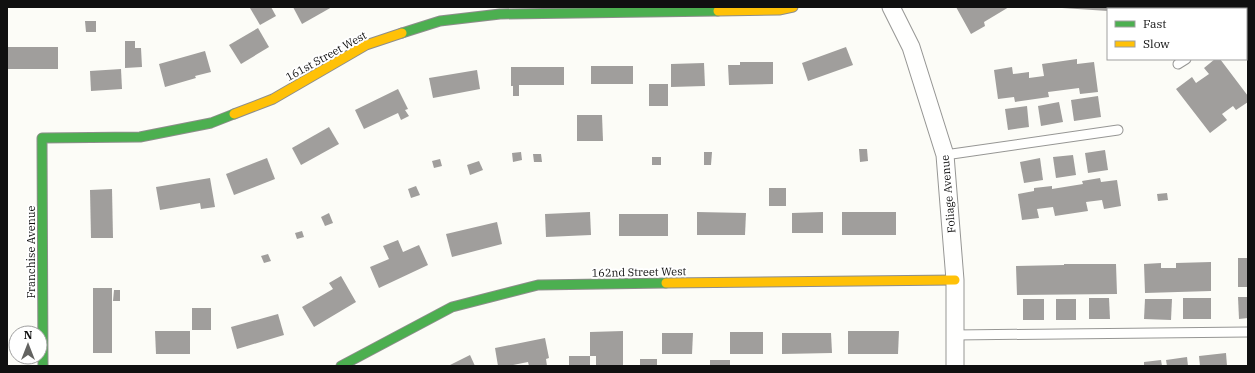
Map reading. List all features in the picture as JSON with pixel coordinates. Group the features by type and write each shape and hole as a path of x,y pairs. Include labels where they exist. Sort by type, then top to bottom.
{"street":[{"name":"161st Street West","path":"42,138 140,137 211,123 273,99 366,45 440,21 500,14 779,10 793,7"},
{"name":"Foliage Avenue","path":"890,7 911,47 946,155 955,280 955,366"},
{"name":"Franchise Avenue","path":"42,138 43,366"},
{"name":"162nd Street West","path":"342,366 452,307 538,285 955,280"}],"lane":[{"path":"946,155 1118,130"},
{"path":"955,335 1248,332"}],"building":[{"path":"271,7 276,16 260,25 250,8"},
{"path":"293,7 332,7 302,24"},
{"path":"956,7 1009,7 984,22 985,26 971,34"},
{"path":"1109,7 1107,8 1107,11 1062,8"},
{"path":"1156,7 1200,7 1200,8"},
{"path":"85,21 96,21 96,32 86,32"},
{"path":"258,28 269,47 241,64 229,45"},
{"path":"125,41 135,41 135,48 141,48 142,67 125,68"},
{"path":"8,47 58,47 58,69 8,69"},
{"path":"846,47 853,65 808,81 802,63"},
{"path":"205,51 211,72 165,87 159,64"},
{"path":"1077,59 1077,64 1094,62 1098,92 1080,94 1079,88 1048,92 1049,97 1015,102 1014,97 998,99 994,70 1012,67 1013,74 1029,72 1029,78 1044,76 1042,64"},
{"path":"1214,60 1221,60 1248,96 1248,102 1236,110 1233,106 1222,114 1227,120 1210,133 1176,89 1192,77 1196,83 1209,74 1204,68"},
{"path":"740,62 773,62 773,84 729,85 728,65 740,65"},
{"path":"704,63 705,86 671,87 671,64"},
{"path":"591,66 633,66 633,84 591,84"},
{"path":"511,67 564,67 564,85 519,85 519,96 513,96 513,86 511,86"},
{"path":"121,69 122,89 91,91 90,71"},
{"path":"477,70 480,89 433,98 429,78"},
{"path":"649,84 668,84 668,106 649,106"},
{"path":"398,89 408,109 405,110 409,116 401,120 398,113 364,129 355,110"},
{"path":"1098,96 1101,117 1074,121 1071,100"},
{"path":"1059,102 1063,122 1041,126 1038,106"},
{"path":"1027,106 1029,127 1008,130 1005,109"},
{"path":"577,115 602,115 603,141 577,141"},
{"path":"329,127 339,144 301,165 292,148"},
{"path":"859,149 867,149 868,161 860,162"},
{"path":"1105,150 1108,170 1088,173 1085,153"},
{"path":"521,152 522,160 513,162 512,153"},
{"path":"704,152 712,152 711,165 704,165"},
{"path":"533,154 541,154 542,162 534,162"},
{"path":"1073,155 1076,175 1056,178 1053,157"},
{"path":"652,157 661,157 661,165 652,165"},
{"path":"267,158 275,179 234,195 226,174"},
{"path":"1040,158 1043,180 1024,183 1020,162"},
{"path":"440,159 442,166 434,168 432,161"},
{"path":"479,161 483,170 470,175 467,165"},
{"path":"210,178 215,207 201,209 200,203 160,210 156,187"},
{"path":"1100,178 1101,182 1117,180 1121,206 1104,209 1102,200 1086,202 1088,211 1055,216 1053,207 1037,209 1039,218 1022,220 1018,194 1034,191 1034,188 1052,186 1052,189 1083,184 1082,181"},
{"path":"416,186 420,195 411,198 408,189"},
{"path":"769,188 786,188 786,206 769,206"},
{"path":"112,189 113,238 91,238 90,190"},
{"path":"1167,193 1168,200 1158,201 1157,194"},
{"path":"590,212 591,235 546,237 545,214"},
{"path":"697,212 746,213 745,235 697,235"},
{"path":"823,212 823,233 792,233 792,213"},
{"path":"842,212 896,212 896,235 842,235"},
{"path":"329,213 333,223 325,226 321,217"},
{"path":"619,214 668,214 668,236 619,236"},
{"path":"497,222 502,244 452,257 446,234"},
{"path":"302,231 304,237 297,239 295,233"},
{"path":"398,240 403,252 419,245 428,265 379,288 370,267 389,259 383,246"},
{"path":"268,254 271,261 264,263 261,256"},
{"path":"1238,258 1248,258 1248,287 1238,287"},
{"path":"1211,262 1211,291 1145,293 1144,264 1161,263 1161,268 1176,268 1176,263"},
{"path":"1116,264 1117,294 1017,295 1016,266"},
{"path":"341,276 356,302 314,327 302,307 333,289 329,283"},
{"path":"93,288 112,288 112,353 93,353"},
{"path":"114,290 120,290 120,301 113,301"},
{"path":"1238,297 1248,297 1248,318 1239,319"},
{"path":"1089,298 1109,298 1110,319 1089,319"},
{"path":"1183,298 1211,298 1211,319 1183,319"},
{"path":"1023,299 1044,299 1044,320 1023,320"},
{"path":"1056,299 1076,299 1076,320 1056,320"},
{"path":"1145,299 1172,299 1171,320 1144,319"},
{"path":"192,308 211,308 211,330 192,330"},
{"path":"278,314 284,335 237,349 231,327"},
{"path":"155,331 190,331 190,354 156,354"},
{"path":"623,331 623,366 596,366 596,356 590,356 590,332"},
{"path":"848,331 899,331 898,354 848,354"},
{"path":"730,332 763,332 763,354 730,354"},
{"path":"662,333 693,333 692,354 662,354"},
{"path":"782,333 831,333 832,353 782,354"},
{"path":"545,338 549,358 546,359 547,366 529,366 528,362 508,366 498,366 495,348"},
{"path":"1226,353 1227,366 1200,366 1199,356"},
{"path":"470,355 475,366 448,366"},
{"path":"569,356 590,356 590,366 569,366"},
{"path":"1187,357 1188,366 1167,366 1166,360"},
{"path":"640,359 657,359 657,366 640,366"},
{"path":"710,360 730,360 730,366 710,366"},
{"path":"1161,360 1162,366 1144,366 1144,362"}],"traffic: fast":[{"path":"402,33 440,21 500,14 718,11"},
{"path":"43,366 42,138 140,137 211,123 234,114"},
{"path":"341,366 452,307 538,285 666,283"}],"traffic: slow":[{"path":"718,11 779,10 793,7"},
{"path":"234,114 273,99 366,45 402,33"},
{"path":"666,283 955,280"}]}
